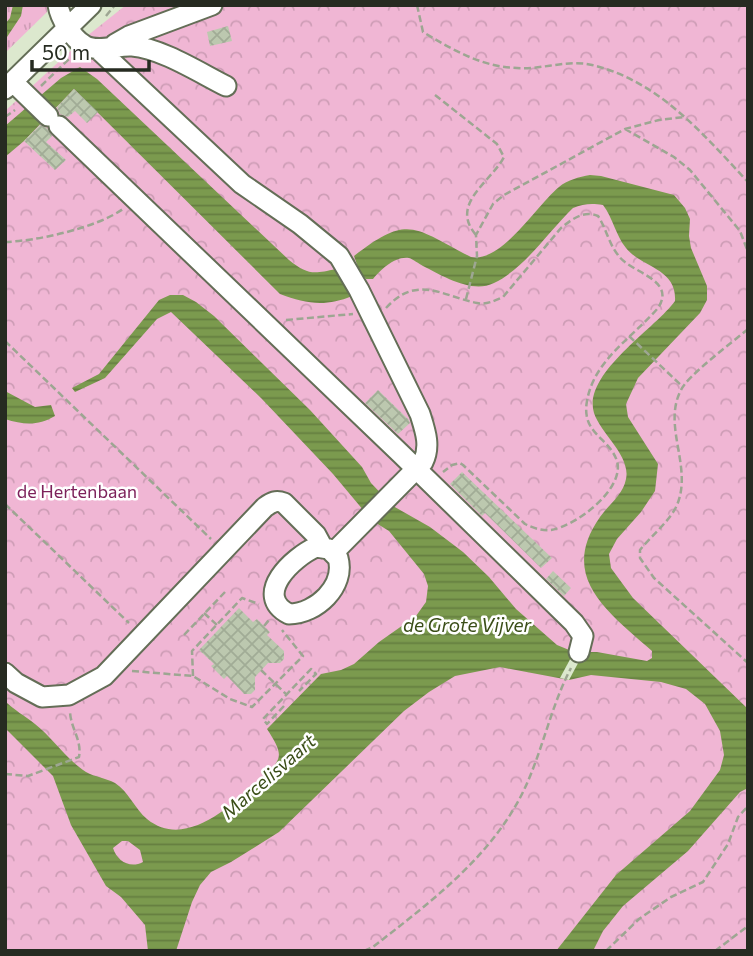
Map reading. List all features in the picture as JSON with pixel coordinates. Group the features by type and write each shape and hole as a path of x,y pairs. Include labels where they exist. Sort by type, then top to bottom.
{"street":[{"path":"58,5 60,17 68,26 98,47 242,184 300,224 339,256 379,308 427,435 428,453 424,477 387,500 328,550"},
{"path":"91,5 9,85 32,100 134,196 580,629 583,640 579,652"},
{"path":"98,47 212,5"},
{"path":"98,47 134,46 164,56 226,86"},
{"path":"5,673 16,683 42,697 69,695 104,676 265,507 278,501 284,503 340,562 335,585 324,600 297,614 280,610 274,588 289,564 302,553 316,547 328,550"}],"path":[{"path":"417,5 423,32 452,50 481,63 518,69 561,63 590,64 621,74 660,95 686,116 748,182"},
{"path":"5,117 32,100 98,47"},
{"path":"435,95 497,144 504,157 498,168 472,196 467,218 468,226 476,235"},
{"path":"424,477 460,463 525,524 537,529 552,530 586,513 603,499 618,475 617,462 591,429 586,416 587,400 595,376 615,350 658,309 663,301 662,292 656,281 624,263 617,255 598,216 592,214 572,219 561,228 503,297 478,304 466,299 477,256 476,235 493,204 504,195 625,129 686,116"},
{"path":"625,129 674,157 690,170 740,231 748,252"},
{"path":"5,242 35,240 110,217 122,210 134,196"},
{"path":"266,324 379,308"},
{"path":"748,329 682,386 673,406 681,473 679,498 676,508 640,550 640,558 654,578 748,663"},
{"path":"629,336 682,386"},
{"path":"5,341 223,551"},
{"path":"5,504 142,635"},
{"path":"184,635 225,592"},
{"path":"193,676 192,651 243,598 258,604 275,596"},
{"path":"204,613 216,625"},
{"path":"110,669 193,676 230,699 252,707 303,656 281,631 289,614"},
{"path":"284,706 267,724 262,719 311,669 316,674 299,691"},
{"path":"261,670 286,695"},
{"path":"364,951 439,896 487,847 522,794 565,679"},
{"path":"5,775 28,776 79,757 81,743 70,725 69,695"},
{"path":"606,951 639,919 671,897 703,881 728,844 738,817 748,806"},
{"path":"715,951 748,926"}],"green space":[{"path":"5,5 47,5 47,12 5,53"},
{"name":"de Hertenbaan","path":"126,5 748,5 748,951 5,951 5,111 87,36"}],"water":[{"path":"13,5 23,5 21,16 5,40 5,24 10,18"},
{"path":"80,67 97,79 289,260 311,272 336,269 352,296 333,302 316,303 280,294 74,89 5,157 5,126 61,78"},
{"path":"590,175 674,195 690,219 691,248 707,286 707,300 700,313 638,378 626,404 628,417 658,464 655,491 617,539 609,554 611,568 633,598 748,709 748,788 740,792 688,851 623,906 603,931 593,951 556,951 616,875 690,811 720,770 724,755 720,731 705,704 686,689 661,682 591,675 569,680 500,667 455,676 404,711 279,832 211,872 200,885 192,902 176,951 148,951 145,925 121,897 106,886 71,825 53,776 5,728 5,701 42,730 79,767 89,774 120,786 147,819 162,827 177,830 192,827 207,821 235,802 272,768 277,762 279,752 267,729 321,674 354,664 416,616 426,602 428,586 424,574 389,531 364,511 261,398 171,312 157,319 105,378 75,392 72,388 99,374 159,300 170,295 183,295 214,316 310,410 393,506 430,527 463,552 516,609 557,645 574,652 597,652 647,661 652,658 652,651 620,623 594,593 586,576 584,558 588,539 600,517 622,490 626,479 624,462 594,413 593,398 609,368 675,301 674,290 665,275 626,248 603,205 595,204 573,208 516,269 485,286 458,282 409,258 393,261 373,279 366,279 360,273 354,256 387,234 412,230 471,257 483,256 506,242 559,187","holes":["122,841 128,841 140,850 143,862 133,865 118,857 113,848"]},
{"path":"5,391 35,407 51,405 55,416 43,422 31,423 5,419"}],"pier":[{"path":"574,652 584,652 569,680 560,678"}],"building":[{"path":"228,26 232,41 210,46 207,32"},
{"path":"74,89 98,112 87,123 75,111 68,117 60,114 57,107"},
{"path":"40,125 47,128 52,136 46,142 66,160 55,170 24,141"},
{"path":"378,390 409,420 410,423 398,434 365,403"},
{"path":"462,472 552,558 541,568 485,513 482,516 450,484"},
{"path":"553,571 571,588 564,596 546,579"},
{"path":"239,608 253,622 257,619 270,632 267,635 284,651 284,659 280,663 268,663 255,677 255,690 251,694 244,694 227,676 224,679 211,666 214,664 199,650"}],"water label":[{"name":"de Grote Vijver","path":"467,624"},
{"name":"Marcelisvaart","path":"268,776"}]}
